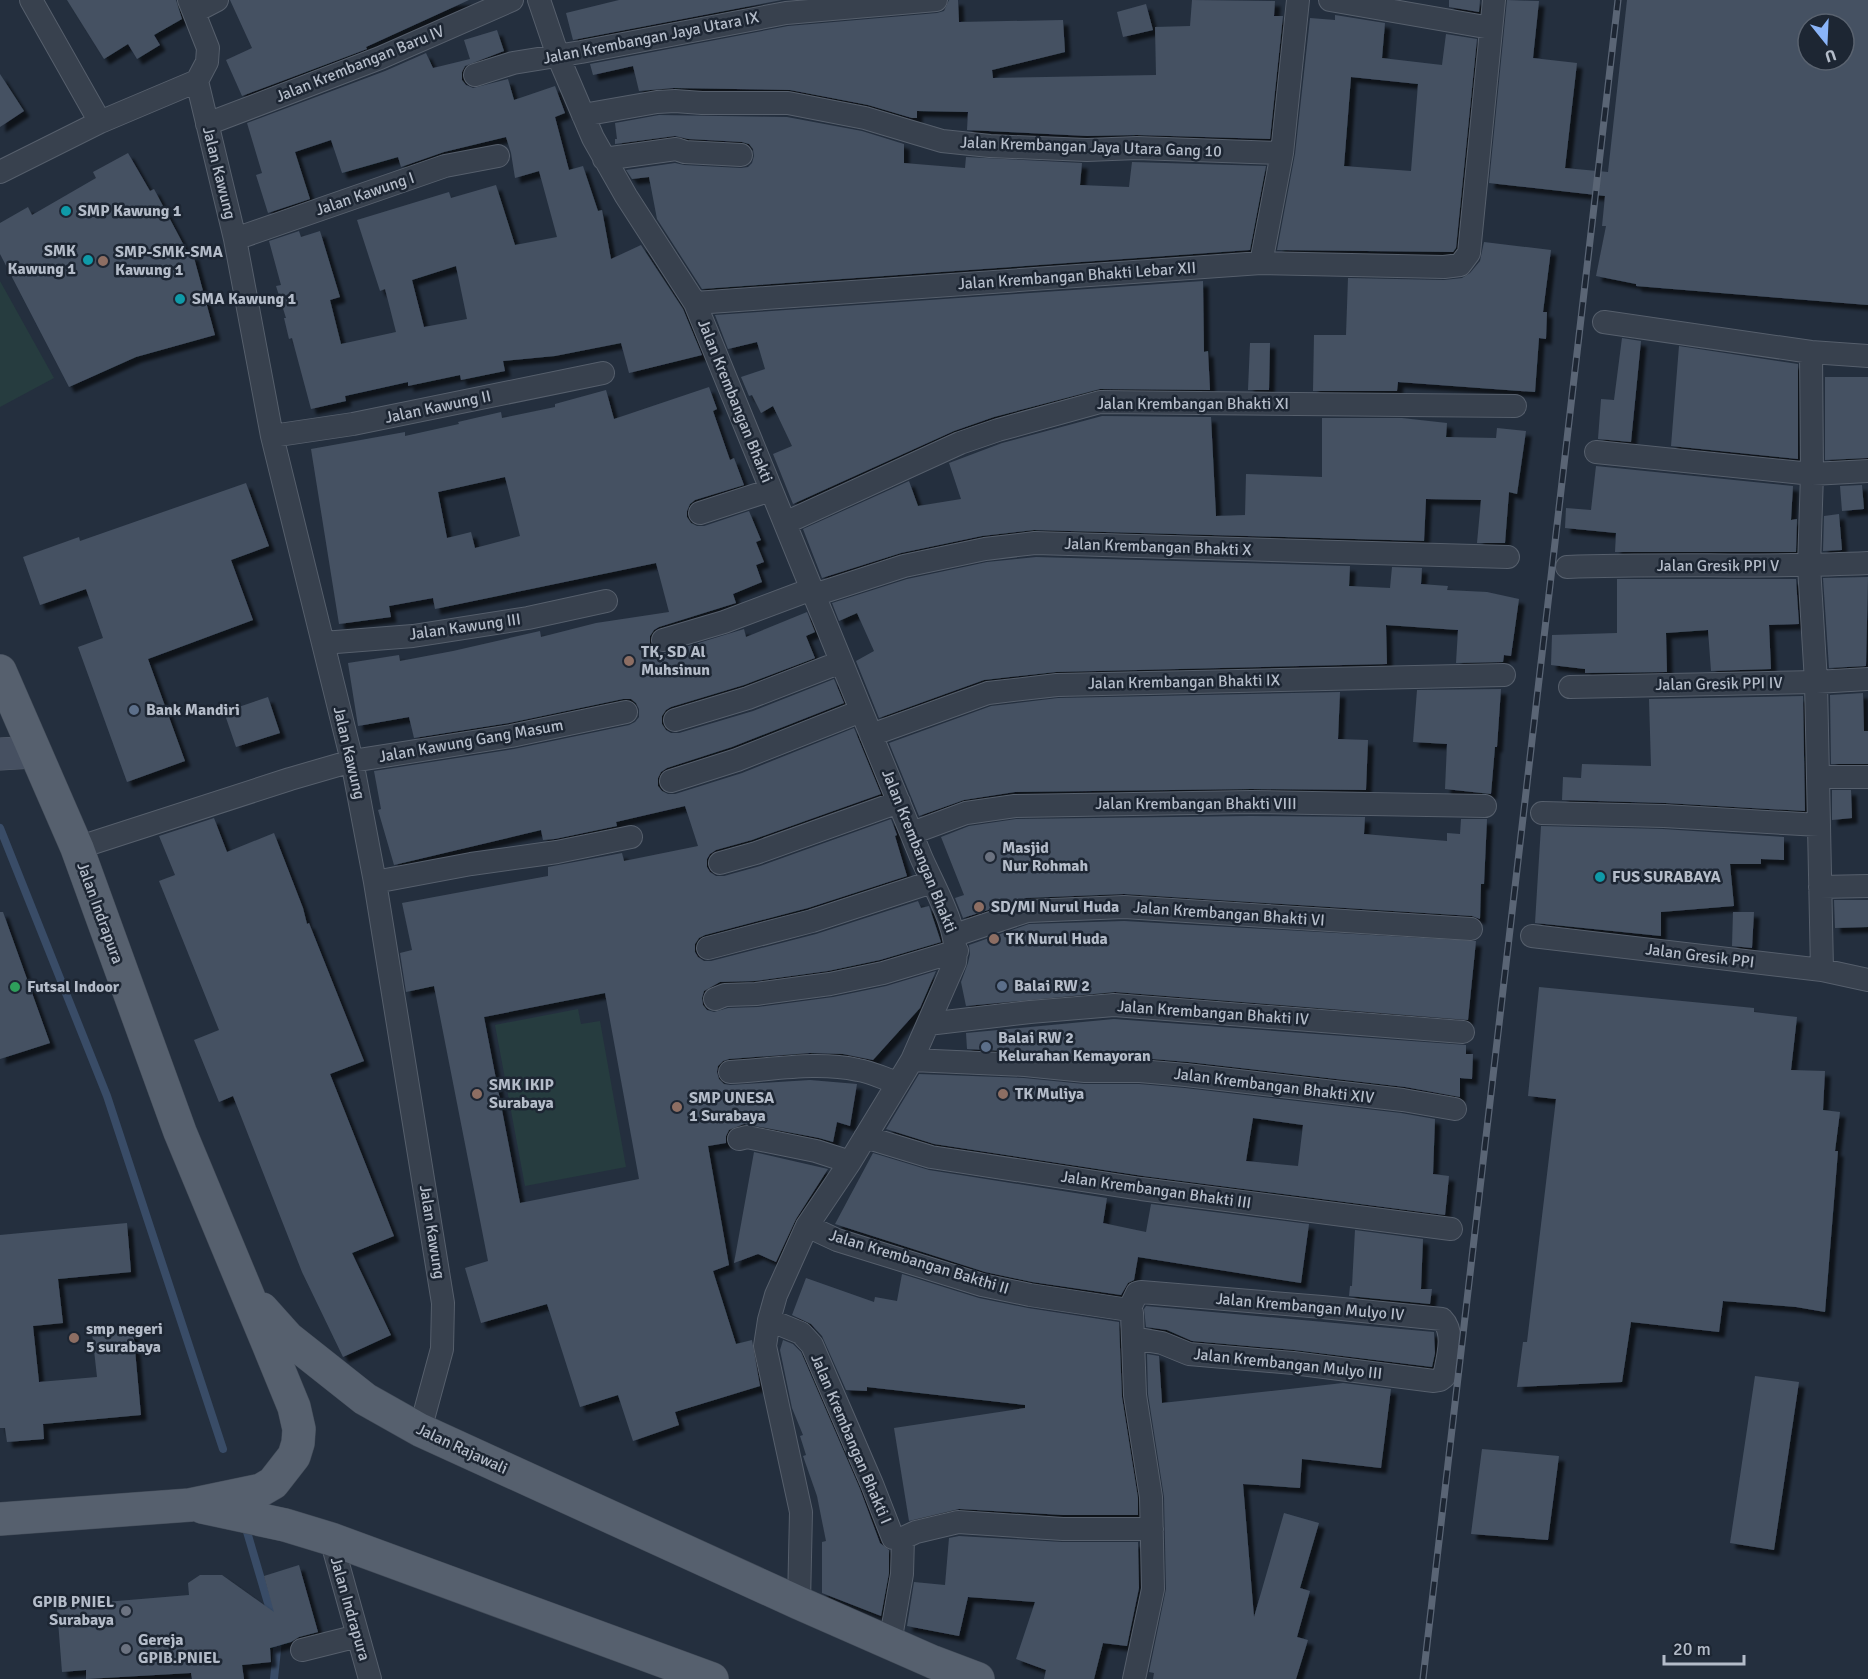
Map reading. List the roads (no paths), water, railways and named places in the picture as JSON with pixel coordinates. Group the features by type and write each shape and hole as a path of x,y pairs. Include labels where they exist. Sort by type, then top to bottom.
{"main road":[{"name":"Jalan Indrapura","path":"0,671 76,848 180,1132 246,1292"},
{"name":"Jalan Rajawali","path":"246,1292 288,1338 365,1399 420,1430 799,1604 890,1643 930,1670 978,1679"},
{"path":"0,1519 190,1505 261,1490 273,1483 294,1456 299,1429 294,1407 246,1292"},
{"path":"190,1505 285,1526 331,1539 712,1679"}],"street":[{"path":"31,0 100,122"},
{"path":"0,172 100,122 197,81 207,62 208,48 191,6 217,0"},
{"name":"Jalan Krembangan Baru IV","path":"207,124 380,58 512,0"},
{"name":"Jalan Krembangan Jaya Utara IX","path":"475,75 505,65 786,13 936,0"},
{"path":"1261,264 1282,153 1298,0"},
{"path":"1330,0 1491,28 1494,0"},
{"name":"Jalan Krembangan Bhakti","path":"544,1 558,56 604,159 696,303 956,943 955,962 912,1060 850,1162 807,1226 776,1295 769,1320 765,1346 801,1512 799,1604"},
{"name":"Jalan Krembangan Bhakti Lebar XII","path":"696,303 1261,264 1444,267 1460,265 1469,253 1491,28"},
{"name":"Jalan Kawung","path":"197,81 235,239 272,436 352,761 375,882 443,1303 442,1349 420,1430"},
{"name":"Jalan Krembangan Jaya Utara Gang 10","path":"583,115 675,101 788,103 865,118 942,141 990,146 1282,153"},
{"path":"604,159 675,149 685,152 741,155"},
{"name":"Jalan Kawung I","path":"235,239 445,166 498,156"},
{"path":"1604,322 1811,352 1868,356"},
{"path":"1811,352 1812,474 1809,566 1816,682 1822,970"},
{"name":"Jalan Kawung II","path":"272,436 353,424 603,374"},
{"name":"Jalan Krembangan Bhakti XI","path":"785,523 960,443 998,430 1101,402 1515,406"},
{"path":"1596,452 1812,474 1868,471"},
{"path":"700,513 771,490"},
{"name":"Jalan Krembangan Bhakti X","path":"663,640 813,592 904,566 985,549 1035,543 1508,557"},
{"name":"Jalan Gresik PPI V","path":"1567,567 1809,566 1868,563"},
{"name":"Jalan Kawung III","path":"323,643 413,636 528,618 606,601"},
{"path":"675,720 762,693 820,668 841,662"},
{"name":"Jalan Krembangan Bhakti IX","path":"871,735 988,693 1057,685 1504,675"},
{"name":"Jalan Gresik PPI IV","path":"1570,687 1868,679"},
{"path":"671,781 737,760 861,711"},
{"name":"Jalan Kawung Gang Masum","path":"76,848 352,761 511,736 626,712"},
{"path":"0,754 34,752"},
{"path":"1818,777 1868,777"},
{"path":"720,863 756,853 898,802"},
{"name":"Jalan Krembangan Bhakti VIII","path":"912,833 966,813 1015,806 1251,802 1485,806"},
{"path":"1542,813 1664,816 1819,825"},
{"path":"375,882 471,864 557,852 631,837"},
{"path":"708,948 812,921 932,882"},
{"path":"1821,887 1868,885"},
{"name":"Jalan Krembangan Bhakti VI","path":"715,999 725,995 756,994 830,984 883,973 1027,911 1124,907 1471,929"},
{"name":"Jalan Gresik PPI","path":"1532,936 1822,970 1868,980"},
{"name":"Jalan Krembangan Bhakti IV","path":"928,1024 1114,1005 1463,1032"},
{"name":"Jalan Krembangan Bhakti XIV","path":"912,1060 1186,1075 1403,1100 1455,1109"},
{"path":"730,1072 805,1066 829,1067 858,1070 898,1083"},
{"path":"739,1139 747,1137 816,1151 850,1162"},
{"name":"Jalan Krembangan Bhakti III","path":"865,1137 931,1157 1141,1189 1451,1229"},
{"name":"Jalan Krembangan Bakthi II","path":"807,1226 837,1240 982,1285 1132,1322"},
{"name":"Jalan Krembangan Mulyo IV","path":"1132,1322 1137,1293 1141,1292 1442,1319 1447,1324 1449,1336 1444,1377"},
{"name":"Jalan Krembangan Bhakti I","path":"769,1320 808,1338 872,1484 891,1536 896,1539 903,1538 902,1574 890,1643"},
{"path":"1132,1322 1135,1395 1151,1497 1153,1589 1134,1679"},
{"name":"Jalan Krembangan Mulyo III","path":"1132,1322 1162,1343 1189,1354 1293,1363 1434,1381 1444,1377"},
{"path":"903,1538 916,1532 958,1522 1063,1529 1152,1528"},
{"name":"Jalan Indrapura","path":"331,1539 370,1679"},
{"path":"302,1650 358,1636"}],"waterway":[{"path":"0,828 107,1096 223,1449"},
{"path":"245,1525 273,1620"},
{"path":"274,1679 277,1635"}],"railway":[{"path":"1423,1679 1618,0"}],"place":[{"name":"SMP Kawung 1","path":"66,211"},
{"name":"SMK Kawung 1","path":"88,260"},
{"name":"SMP-SMK-SMA Kawung 1","path":"103,261"},
{"name":"SMA Kawung 1","path":"180,299"},
{"name":"TK, SD Al Muhsinun","path":"629,661"},
{"name":"Bank Mandiri","path":"134,710"},
{"name":"Masjid Nur Rohmah","path":"990,857"},
{"name":"FUS SURABAYA","path":"1600,877"},
{"name":"SD/MI Nurul Huda","path":"979,907"},
{"name":"TK Nurul Huda","path":"994,939"},
{"name":"Balai RW 2","path":"1002,986"},
{"name":"Futsal Indoor","path":"15,987"},
{"name":"Balai RW 2 Kelurahan Kemayoran","path":"986,1047"},
{"name":"SMK IKIP Surabaya","path":"477,1094"},
{"name":"TK Muliya","path":"1003,1094"},
{"name":"SMP UNESA 1 Surabaya","path":"677,1107"},
{"name":"smp negeri 5 surabaya","path":"74,1338"},
{"name":"GPIB PNIEL Surabaya","path":"126,1611"},
{"name":"Gereja GPIB.PNIEL","path":"126,1649"}]}
